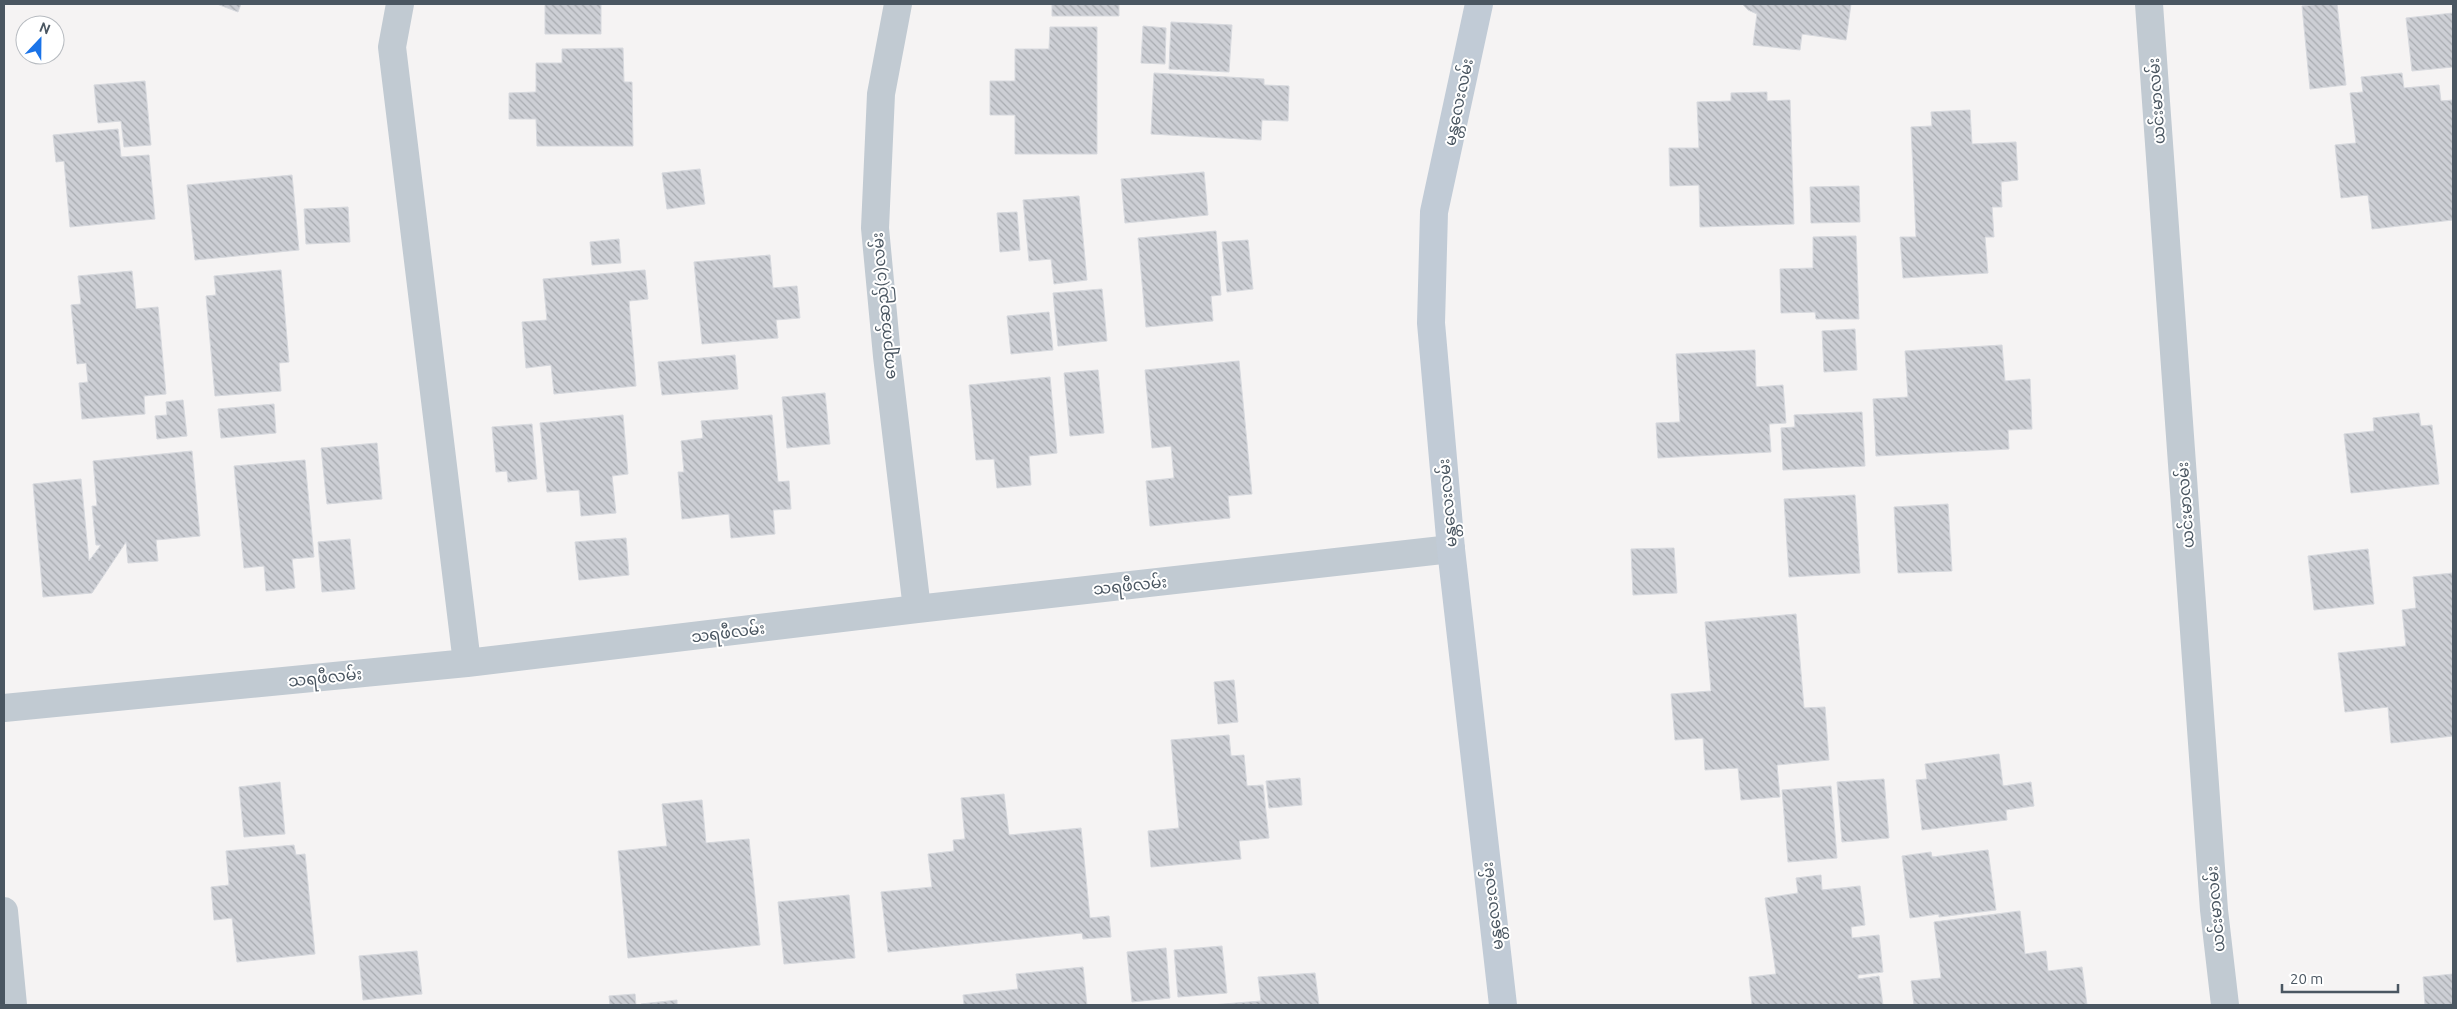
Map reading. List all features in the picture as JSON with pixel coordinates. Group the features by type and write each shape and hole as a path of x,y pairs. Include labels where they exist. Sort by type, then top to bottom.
{"main road":[{"name":"မန္တလေးလမ်း","path":"1479,4 1434,212 1431,323 1451,549 1503,1005"}],"street":[{"path":"400,4 392,48 467,663"},
{"name":"ကျောက်ဆည်(၁)လမ်း","path":"898,4 882,94 875,228 887,356 917,609"},
{"name":"ယင်းမာလမ်း","path":"2149,4 2214,910 2225,1005"},
{"name":"သရဖီလမ်း","path":"4,708 467,663 917,609 1451,549"},
{"path":"4,911 13,1005"}],"building":[{"path":"217,4 241,4 238,12"},
{"path":"545,4 601,4 601,34 545,34"},
{"path":"1052,4 1119,4 1119,16 1052,16"},
{"path":"1742,4 1851,4 1846,40 1802,34 1800,50 1753,45 1757,14 1748,10"},
{"path":"2337,4 2346,85 2310,89 2302,6"},
{"path":"2453,13 2453,67 2412,71 2406,18"},
{"path":"1171,22 1232,25 1229,72 1169,69"},
{"path":"1143,26 1166,28 1165,64 1141,63"},
{"path":"1050,27 1097,27 1097,154 1015,154 1015,115 990,115 990,81 1015,81 1015,49 1049,49"},
{"path":"623,48 624,82 632,82 633,146 537,146 536,119 509,119 509,93 536,92 536,63 562,63 562,49"},
{"path":"1154,73 1264,79 1264,85 1289,86 1288,121 1262,120 1261,140 1151,134"},
{"path":"2402,73 2404,88 2439,85 2441,101 2453,100 2453,220 2372,229 2368,195 2341,198 2335,145 2356,143 2350,93 2363,92 2361,77"},
{"path":"145,81 151,145 124,147 121,121 98,123 94,85"},
{"path":"1767,92 1767,101 1790,100 1794,224 1700,227 1699,185 1670,186 1669,148 1699,148 1697,102 1731,101 1731,93"},
{"path":"1970,110 1972,144 2016,142 2018,180 2001,182 2002,207 1992,207 1994,237 1985,237 1988,273 1903,278 1900,237 1916,237 1911,127 1932,126 1931,112"},
{"path":"118,129 121,157 149,155 155,219 70,227 64,161 56,162 53,135"},
{"path":"700,169 705,204 667,209 662,173"},
{"path":"1204,172 1208,215 1125,223 1121,179"},
{"path":"292,175 299,250 195,260 187,185"},
{"path":"1859,186 1860,222 1811,223 1810,187"},
{"path":"1079,196 1087,280 1054,284 1051,259 1029,261 1023,200"},
{"path":"348,207 350,242 306,244 304,209"},
{"path":"1017,212 1020,250 1000,252 997,213"},
{"path":"1216,231 1221,295 1211,296 1213,321 1146,327 1138,238"},
{"path":"1856,236 1859,319 1816,319 1815,312 1781,313 1780,269 1813,268 1813,237"},
{"path":"619,239 621,263 592,265 590,242"},
{"path":"1248,240 1253,289 1227,292 1222,242"},
{"path":"770,255 773,288 797,286 800,318 776,320 778,338 702,344 694,262"},
{"path":"281,270 289,362 279,363 281,391 215,396 206,296 216,295 214,276"},
{"path":"645,270 648,299 629,301 636,386 554,394 551,365 526,368 522,322 547,320 543,279"},
{"path":"132,271 136,309 158,307 166,394 144,396 145,414 82,419 79,383 88,382 86,363 77,364 71,305 81,304 78,276"},
{"path":"1102,289 1107,341 1058,346 1053,293"},
{"path":"1049,312 1053,350 1011,354 1007,316"},
{"path":"1855,329 1857,370 1824,372 1822,331"},
{"path":"2002,345 2005,381 2030,379 2032,429 2008,430 2009,449 1876,456 1873,399 1908,397 1905,351"},
{"path":"1755,350 1756,387 1783,385 1786,423 1769,424 1771,452 1658,458 1656,423 1680,422 1676,354"},
{"path":"735,355 738,389 662,395 658,362"},
{"path":"1239,361 1252,494 1228,496 1230,518 1150,526 1146,481 1174,478 1171,446 1152,448 1145,370"},
{"path":"1098,370 1104,433 1070,436 1064,373"},
{"path":"1050,377 1057,453 1029,456 1031,485 997,488 994,459 976,460 969,385"},
{"path":"825,393 830,444 787,448 782,397"},
{"path":"183,400 187,436 157,439 155,416 167,415 166,402"},
{"path":"274,404 276,433 221,438 218,409"},
{"path":"1862,412 1865,466 1783,470 1781,428 1795,427 1794,415"},
{"path":"2419,413 2421,426 2432,425 2439,484 2351,493 2344,434 2374,431 2373,418"},
{"path":"623,415 628,474 612,476 616,513 581,516 579,490 547,492 540,423"},
{"path":"772,415 778,482 789,481 791,509 773,510 775,534 731,538 729,514 682,519 678,472 684,472 681,441 703,438 701,421"},
{"path":"532,424 537,479 508,482 507,471 496,472 492,427"},
{"path":"377,443 382,499 327,504 321,448"},
{"path":"192,451 200,536 156,540 158,561 128,563 126,542 92,593 43,597 33,484 81,479 89,561 101,545 96,545 92,506 97,506 93,461"},
{"path":"305,460 314,557 292,559 295,588 266,591 264,566 244,568 234,466"},
{"path":"1855,495 1860,573 1789,577 1784,499"},
{"path":"1948,504 1952,571 1898,573 1894,507"},
{"path":"626,538 629,575 579,580 575,542"},
{"path":"350,539 355,589 322,592 318,542"},
{"path":"1674,548 1677,593 1633,595 1631,549"},
{"path":"2368,549 2374,604 2314,610 2308,556"},
{"path":"2453,573 2453,736 2391,743 2388,707 2345,712 2338,653 2406,646 2402,610 2416,608 2413,577"},
{"path":"1796,614 1804,708 1825,707 1829,760 1777,765 1780,797 1741,800 1738,768 1705,770 1703,738 1675,740 1671,694 1711,691 1705,622"},
{"path":"1234,680 1238,722 1218,724 1214,682"},
{"path":"1229,735 1231,756 1244,755 1247,786 1263,785 1269,838 1239,841 1241,859 1151,867 1148,831 1179,828 1171,740"},
{"path":"1999,754 2003,786 2031,782 2034,806 2006,810 2007,820 1922,830 1916,780 1927,779 1925,764"},
{"path":"1300,778 1302,805 1269,808 1266,781"},
{"path":"1884,779 1889,838 1842,842 1837,782"},
{"path":"280,782 285,834 244,837 239,787"},
{"path":"1831,786 1837,858 1788,862 1782,790"},
{"path":"1004,794 1009,835 1081,828 1090,918 1109,916 1111,937 1083,939 1082,933 888,952 881,892 932,887 928,854 954,851 953,840 965,839 961,798"},
{"path":"702,800 706,843 749,839 760,945 628,958 618,851 667,846 662,804"},
{"path":"294,845 296,855 305,854 315,954 237,962 232,918 214,920 211,887 229,885 226,851"},
{"path":"1988,850 1996,910 1939,917 1939,914 1910,918 1902,856 1931,852 1932,857"},
{"path":"1821,875 1822,890 1860,886 1865,925 1851,927 1852,938 1879,935 1883,972 1858,975 1858,979 1879,976 1883,1005 1752,1005 1749,977 1776,974 1765,898 1798,893 1796,878"},
{"path":"849,895 855,958 784,964 778,902"},
{"path":"2020,911 2025,954 2046,951 2048,971 2082,967 2087,1005 1914,1005 1911,981 1941,978 1934,922"},
{"path":"1222,946 1227,993 1178,997 1174,950"},
{"path":"1166,948 1170,998 1132,1002 1127,952"},
{"path":"417,951 422,994 363,1000 359,956"},
{"path":"1083,967 1087,1005 964,1005 963,995 1018,989 1016,974"},
{"path":"1315,973 1319,1005 1211,1005 1261,1001 1258,977"},
{"path":"2453,974 2453,1005 2425,1005 2423,977"},
{"path":"635,994 636,1005 610,1005 609,996"},
{"path":"677,1000 677,1005 641,1005 641,1004"}]}
